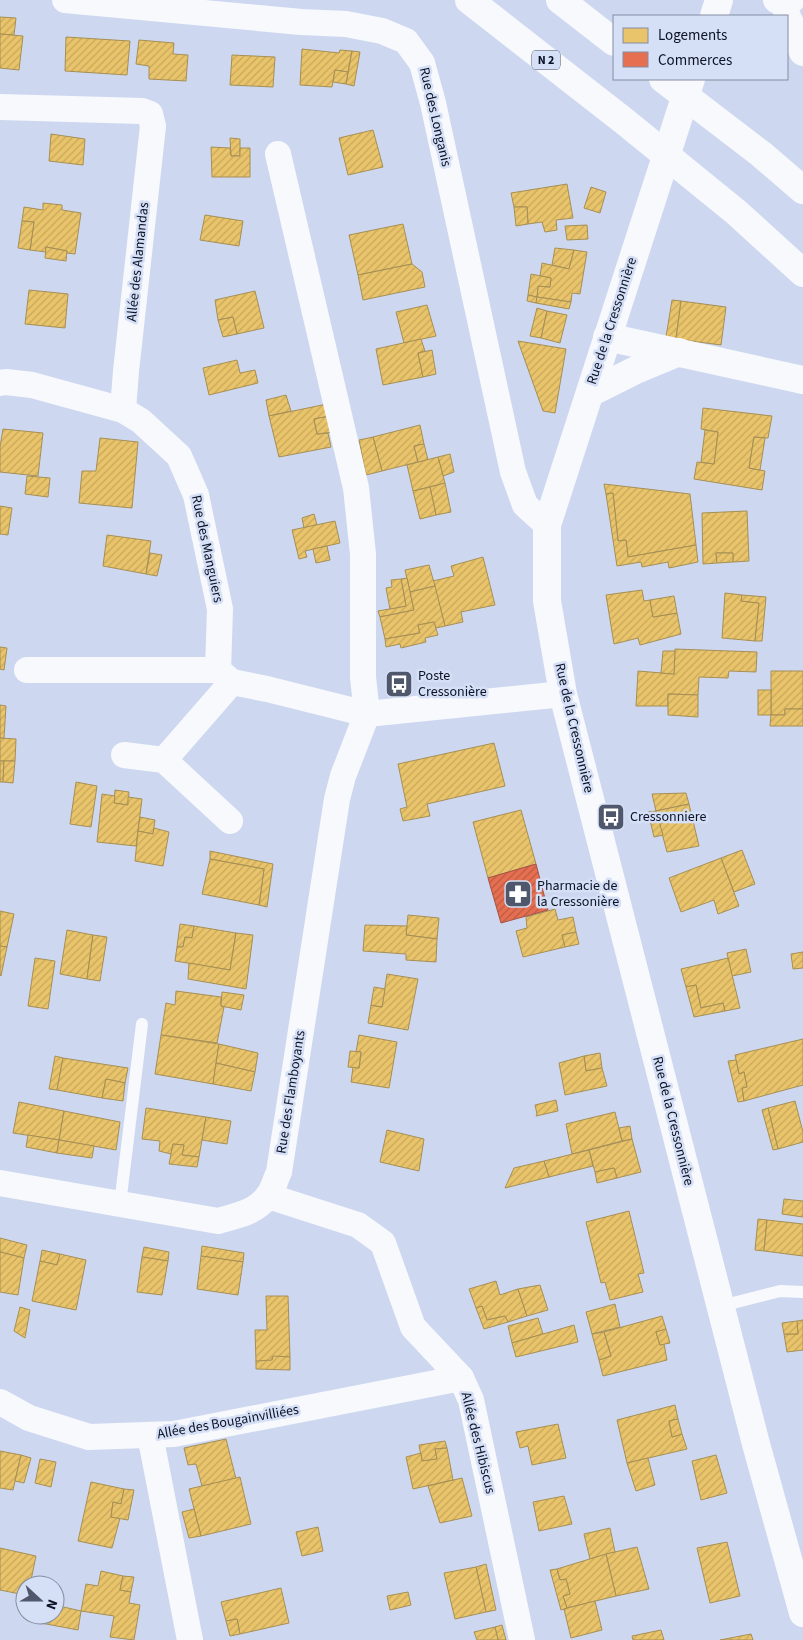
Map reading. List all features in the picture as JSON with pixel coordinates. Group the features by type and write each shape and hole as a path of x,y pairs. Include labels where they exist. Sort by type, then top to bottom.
{"main road":[{"name":"N 2","path":"469,0 624,121 736,212 803,273"},
{"path":"560,0 613,41"},
{"path":"714,15 719,0"},
{"path":"788,16 803,52"},
{"path":"663,80 761,154 803,190"},
{"name":"Rue de la Cressonnière","path":"691,80 606,337 590,393 547,525 547,601 563,694 756,1444 803,1613"},
{"path":"606,337 803,380"},
{"path":"590,393 638,369 679,352"}],"street":[{"name":"Rue des Longanis","path":"65,0 302,22 346,24 382,30 406,41 422,62 433,103 513,472 525,505 547,525"},
{"name":"Allée des Alamandas","path":"0,107 142,111 150,114 153,126 123,410"},
{"path":"278,154 356,488 362,554 363,677 367,714"},
{"name":"Rue des Manguiers","path":"0,383 32,385 123,410 141,421 179,456 196,495 220,608 225,676"},
{"path":"27,670 225,676 267,689 367,714 563,694"},
{"path":"164,760 225,676"},
{"name":"Rue des Flamboyants","path":"0,1183 218,1221 248,1212 260,1205 268,1196 279,1172 337,799 343,776 367,714"},
{"path":"124,755 164,760 230,821"},
{"name":"Allée des Hibiscus","path":"268,1196 358,1225 383,1243 413,1327 461,1378 471,1400 522,1640"},
{"name":"Allée des Bougainvilliées","path":"0,1402 29,1418 89,1437 174,1434 461,1378"},
{"path":"150,1435 190,1640"}],"lane":[{"path":"120,1204 142,1024"},
{"path":"721,1306 780,1291 803,1292"}],"building: Logements":[{"path":"0,17 16,18 14,35 0,34"},
{"path":"0,34 23,36 19,70 0,68"},
{"path":"66,37 130,41 127,75 65,71"},
{"path":"139,40 174,43 173,54 188,55 186,81 149,79 149,66 136,64"},
{"path":"302,49 339,53 340,50 352,51 348,72 335,70 332,87 300,85"},
{"path":"352,51 360,52 354,86 346,84"},
{"path":"232,55 275,57 273,87 230,85"},
{"path":"335,70 348,72 346,84 333,82"},
{"path":"373,130 383,167 348,175 339,138"},
{"path":"51,134 85,139 83,165 49,161"},
{"path":"230,138 240,139 240,156 231,156"},
{"path":"211,147 230,148 231,156 240,156 240,148 250,148 250,177 212,177"},
{"path":"567,184 573,218 556,220 557,230 545,232 542,222 528,224 527,207 514,207 511,193"},
{"path":"591,187 606,192 600,213 584,208"},
{"path":"43,203 62,205 62,210 81,213 75,254 46,247 46,252 30,250 34,222 22,221 24,207 43,210"},
{"path":"514,207 527,207 528,224 516,226"},
{"path":"205,215 243,221 239,246 200,240"},
{"path":"22,221 34,222 30,250 18,248"},
{"path":"403,224 412,264 358,275 349,235"},
{"path":"587,225 588,239 567,240 565,226"},
{"path":"46,247 67,251 66,261 45,258"},
{"path":"555,248 574,250 569,269 552,265"},
{"path":"574,250 587,252 580,294 572,293 571,302 537,297 538,286 550,287 551,278 540,276 542,263 569,269"},
{"path":"412,264 422,272 425,287 363,300 358,275"},
{"path":"531,274 551,278 550,287 538,286 537,297 528,295"},
{"path":"29,290 68,294 65,328 25,324"},
{"path":"255,291 264,328 237,334 233,317 218,320 215,300"},
{"path":"528,295 537,297 536,303 527,301"},
{"path":"537,297 571,302 569,309 536,303"},
{"path":"672,300 681,301 676,339 666,337"},
{"path":"681,301 726,307 721,345 676,339"},
{"path":"427,305 436,336 404,343 396,312"},
{"path":"537,308 547,311 541,338 530,336"},
{"path":"547,311 567,315 560,343 541,338"},
{"path":"233,317 237,334 223,337 218,320"},
{"path":"421,339 425,351 418,353 423,377 383,385 376,349"},
{"path":"518,341 566,349 555,413 543,411"},
{"path":"432,350 436,374 423,377 418,353"},
{"path":"237,360 240,373 255,370 258,383 209,395 203,368"},
{"path":"286,395 291,411 269,416 266,400"},
{"path":"327,404 330,416 314,419 317,434 328,433 331,447 279,457 269,416"},
{"path":"703,408 772,416 768,438 754,437 749,468 765,471 762,490 694,479 697,462 714,464 718,432 701,429"},
{"path":"330,416 333,432 317,434 314,419"},
{"path":"420,425 424,444 414,446 418,462 382,471 373,437"},
{"path":"3,429 43,433 38,476 0,472 0,447"},
{"path":"705,430 718,432 714,464 701,462"},
{"path":"373,437 382,471 366,475 359,440"},
{"path":"754,437 765,438 760,470 749,468"},
{"path":"100,438 138,442 132,508 79,503 82,471 96,471"},
{"path":"424,444 428,460 418,462 414,446"},
{"path":"450,454 454,472 443,476 438,457"},
{"path":"438,457 445,483 413,491 407,465"},
{"path":"27,476 50,478 48,497 25,494"},
{"path":"445,483 451,512 436,515 430,487"},
{"path":"604,484 690,494 696,545 628,557 626,540 618,541 613,493 606,494"},
{"path":"430,487 436,515 420,519 413,491"},
{"path":"613,493 618,541 626,540 628,557 696,545 698,562 669,568 668,562 642,567 641,562 617,566 606,494"},
{"path":"0,506 12,508 8,535 0,534"},
{"path":"747,511 749,561 733,562 733,553 716,553 717,563 703,564 702,513"},
{"path":"314,514 317,525 304,528 302,518"},
{"path":"335,521 340,543 305,551 307,557 299,559 292,530"},
{"path":"107,535 151,541 146,574 103,566"},
{"path":"327,546 330,560 316,563 313,549"},
{"path":"150,553 162,555 157,576 146,574"},
{"path":"716,553 733,553 733,562 717,563"},
{"path":"483,557 495,605 461,612 463,622 445,626 433,581 454,576 451,566"},
{"path":"429,565 435,586 410,592 405,570"},
{"path":"407,578 414,610 380,617 378,611 406,606 401,579"},
{"path":"401,579 406,606 390,609 386,588 392,587 391,580"},
{"path":"435,586 445,626 436,628 434,622 418,625 420,633 385,639 380,617 414,610 410,592"},
{"path":"642,590 644,601 650,600 653,617 677,613 681,634 640,645 638,638 614,644 606,595"},
{"path":"725,593 742,595 741,601 759,603 755,641 722,638"},
{"path":"742,595 766,597 762,641 755,641 759,603 741,601"},
{"path":"674,596 677,613 653,617 650,600"},
{"path":"434,622 438,635 425,638 426,642 401,648 400,644 386,647 385,639 420,633 418,625"},
{"path":"0,647 7,648 4,670 0,669"},
{"path":"675,649 757,652 756,672 729,671 728,678 699,677 698,695 668,694 668,706 636,706 638,671 674,674"},
{"path":"663,651 675,651 674,674 661,673"},
{"path":"771,671 803,671 803,709 785,709 785,715 771,715"},
{"path":"758,690 771,690 771,715 758,715"},
{"path":"668,694 698,695 698,717 668,715"},
{"path":"0,705 6,706 4,738 0,738"},
{"path":"785,709 803,709 803,726 770,726 771,715 785,715"},
{"path":"0,738 16,739 15,761 0,761"},
{"path":"494,743 505,786 427,804 430,816 403,821 400,809 407,807 398,764"},
{"path":"0,761 4,761 3,782 0,782"},
{"path":"4,761 15,761 13,783 3,782"},
{"path":"76,782 97,786 91,827 70,824"},
{"path":"115,790 129,792 128,805 114,803"},
{"path":"686,793 689,804 656,811 652,794"},
{"path":"102,794 115,796 114,803 128,805 128,797 142,799 136,846 97,842"},
{"path":"689,804 699,846 667,852 656,811"},
{"path":"521,810 536,864 488,878 473,822"},
{"path":"656,811 663,835 654,837 648,812"},
{"path":"140,817 155,820 153,834 138,831"},
{"path":"154,828 169,832 163,866 135,861 138,831 153,834"},
{"path":"742,850 755,884 734,892 721,858"},
{"path":"210,851 273,864 267,907 259,905 264,869 210,859"},
{"path":"721,858 739,906 718,914 714,900 681,912 669,878"},
{"path":"210,859 264,869 259,905 202,894"},
{"path":"555,909 558,920 573,917 576,932 562,935 565,947 523,957 516,931 527,928 526,917"},
{"path":"0,911 14,914 7,947 0,946"},
{"path":"408,915 439,918 437,939 406,935"},
{"path":"180,924 194,926 192,938 185,937 183,947 177,947"},
{"path":"365,925 407,926 406,935 437,939 436,962 406,960 406,954 363,951"},
{"path":"194,926 236,933 230,970 175,961 177,947 183,947 185,937 192,938"},
{"path":"67,930 93,935 87,979 60,974"},
{"path":"576,932 579,944 565,947 562,935"},
{"path":"236,933 253,935 246,989 188,979 189,963 230,970"},
{"path":"93,935 107,937 100,981 87,979"},
{"path":"0,946 7,947 1,976 0,975"},
{"path":"746,949 751,972 732,976 727,953"},
{"path":"803,952 803,968 793,969 791,954"},
{"path":"35,958 55,961 48,1009 28,1006"},
{"path":"728,958 740,1008 725,1011 723,1003 701,1008 696,985 686,987 681,969"},
{"path":"387,974 418,979 408,1030 368,1023 371,1005 382,1007"},
{"path":"696,985 701,1008 723,1003 725,1011 694,1017 686,987"},
{"path":"374,987 385,989 382,1007 371,1005"},
{"path":"176,991 221,997 221,1006 224,1007 217,1043 161,1035 166,1003 175,1005"},
{"path":"222,992 244,995 241,1010 221,1006"},
{"path":"161,1035 219,1044 213,1084 155,1074"},
{"path":"359,1035 397,1042 389,1088 351,1082 353,1067 359,1068 361,1052 356,1052"},
{"path":"803,1039 803,1085 744,1101 742,1088 747,1087 744,1072 739,1074 735,1055"},
{"path":"219,1044 258,1053 255,1072 216,1063"},
{"path":"350,1051 361,1052 359,1068 348,1067"},
{"path":"600,1053 602,1068 586,1071 584,1056"},
{"path":"55,1056 63,1058 57,1090 49,1089"},
{"path":"584,1056 586,1071 602,1068 607,1086 565,1095 559,1063"},
{"path":"63,1058 128,1068 125,1083 106,1079 102,1098 57,1090"},
{"path":"736,1060 739,1074 744,1072 747,1087 742,1088 744,1101 738,1102 728,1061"},
{"path":"216,1063 255,1072 251,1091 213,1084"},
{"path":"106,1079 125,1083 123,1101 102,1098"},
{"path":"556,1100 558,1111 536,1116 535,1105"},
{"path":"795,1101 803,1132 803,1142 778,1149 768,1108"},
{"path":"19,1102 64,1111 59,1140 13,1133"},
{"path":"146,1108 206,1117 199,1157 182,1155 184,1145 173,1144 171,1154 159,1151 160,1141 142,1139"},
{"path":"768,1108 778,1149 773,1150 762,1110"},
{"path":"64,1111 120,1122 116,1150 59,1140"},
{"path":"615,1112 622,1141 572,1154 566,1124"},
{"path":"206,1117 231,1121 227,1144 202,1140"},
{"path":"630,1126 632,1139 622,1141 619,1128"},
{"path":"387,1130 424,1139 419,1171 380,1162"},
{"path":"28,1135 59,1140 57,1153 26,1147"},
{"path":"632,1139 641,1172 617,1178 614,1168 595,1172 589,1150"},
{"path":"59,1140 94,1146 92,1158 57,1153"},
{"path":"173,1144 184,1145 182,1155 199,1157 197,1167 169,1164"},
{"path":"589,1150 593,1166 549,1177 544,1161"},
{"path":"544,1161 549,1177 505,1188 514,1168"},
{"path":"614,1168 617,1178 597,1183 595,1172"},
{"path":"784,1199 803,1201 803,1217 782,1214"},
{"path":"629,1211 644,1273 638,1274 643,1292 610,1300 605,1282 601,1283 586,1222"},
{"path":"758,1219 767,1220 764,1251 755,1250"},
{"path":"767,1220 803,1224 803,1256 764,1251"},
{"path":"0,1238 27,1245 24,1258 0,1252"},
{"path":"202,1246 244,1253 243,1262 201,1256"},
{"path":"144,1247 169,1252 168,1261 142,1257"},
{"path":"42,1250 60,1254 57,1265 40,1261"},
{"path":"0,1252 24,1258 18,1295 0,1292"},
{"path":"60,1254 86,1260 76,1310 32,1301 40,1261 57,1265"},
{"path":"201,1256 243,1262 238,1295 197,1289"},
{"path":"142,1257 168,1261 162,1295 137,1292"},
{"path":"496,1281 500,1295 518,1289 527,1316 508,1322 505,1316 487,1320 482,1306 476,1308 469,1289"},
{"path":"540,1285 548,1310 527,1316 518,1289"},
{"path":"266,1296 288,1296 290,1357 272,1357 272,1361 256,1362 255,1330 267,1330"},
{"path":"615,1304 620,1327 592,1334 586,1312"},
{"path":"482,1306 487,1320 505,1316 508,1322 484,1329 476,1308"},
{"path":"20,1307 30,1310 25,1338 14,1331"},
{"path":"662,1316 666,1329 656,1332 660,1345 664,1344 667,1360 603,1376 599,1360 611,1356 604,1332"},
{"path":"538,1318 543,1334 512,1343 508,1326"},
{"path":"803,1320 803,1350 787,1352 784,1334 798,1334 797,1321"},
{"path":"797,1321 798,1334 784,1334 782,1323"},
{"path":"574,1325 578,1342 516,1357 512,1343"},
{"path":"666,1329 670,1343 660,1345 656,1332"},
{"path":"604,1332 611,1356 599,1360 592,1334"},
{"path":"273,1356 290,1357 290,1370 256,1369 256,1361 272,1360"},
{"path":"675,1405 678,1419 669,1421 672,1437 682,1434 687,1449 627,1463 617,1420"},
{"path":"678,1419 682,1434 672,1437 669,1421"},
{"path":"558,1424 566,1458 532,1465 528,1446 520,1448 516,1432"},
{"path":"226,1439 236,1479 202,1486 196,1464 188,1465 184,1448"},
{"path":"445,1441 447,1448 435,1449 437,1459 422,1461 419,1445"},
{"path":"447,1448 453,1480 413,1489 406,1457 421,1453 422,1461 437,1459 435,1449"},
{"path":"0,1451 21,1455 13,1490 0,1488"},
{"path":"21,1455 31,1458 24,1483 15,1481"},
{"path":"716,1455 727,1493 701,1500 692,1461"},
{"path":"648,1458 655,1485 636,1491 627,1463"},
{"path":"40,1459 56,1462 51,1487 35,1483"},
{"path":"240,1477 251,1524 201,1536 189,1489"},
{"path":"462,1478 472,1516 440,1523 428,1486"},
{"path":"91,1482 124,1489 121,1504 113,1502 111,1517 120,1518 112,1548 78,1541"},
{"path":"124,1489 134,1490 128,1520 111,1517 113,1502 121,1504"},
{"path":"564,1496 572,1524 539,1531 533,1502"},
{"path":"194,1509 201,1536 189,1538 182,1512"},
{"path":"318,1527 323,1551 302,1556 296,1532"},
{"path":"610,1528 615,1552 590,1559 584,1534"},
{"path":"727,1542 740,1596 710,1603 697,1548"},
{"path":"637,1547 649,1589 616,1596 606,1554"},
{"path":"0,1548 36,1556 32,1575 15,1575 15,1593 0,1590"},
{"path":"606,1554 616,1596 567,1608 563,1596 570,1594 566,1579 560,1580 557,1569"},
{"path":"486,1564 496,1610 486,1612 476,1567"},
{"path":"476,1567 486,1612 455,1619 444,1573"},
{"path":"557,1569 560,1580 566,1579 570,1594 563,1596 567,1608 561,1610 550,1570"},
{"path":"101,1571 123,1576 120,1590 131,1592 129,1603 140,1605 134,1640 110,1637 114,1616 81,1611 86,1584 98,1586"},
{"path":"123,1576 134,1577 131,1592 120,1590"},
{"path":"281,1588 289,1623 240,1634 237,1619 226,1621 221,1602"},
{"path":"408,1592 411,1605 390,1610 387,1596"},
{"path":"595,1601 602,1630 571,1638 564,1609"},
{"path":"65,1607 81,1611 78,1630 52,1625 65,1625"},
{"path":"237,1619 240,1634 230,1636 226,1621"},
{"path":"502,1625 506,1640 498,1640 495,1627"},
{"path":"495,1627 498,1640 477,1640 474,1632"},
{"path":"661,1630 664,1640 633,1640 632,1636"},
{"path":"751,1634 753,1640 720,1640"}],"building: Commerces":[{"name":"Pharmacie de la Cressonière","path":"536,864 548,910 501,923 488,878"}],"place":[{"name":"Poste Cressonière","path":"399,684"},
{"name":"Cressonniere","path":"611,817"},
{"name":"Pharmacie de la Cressonière","path":"518,894"}]}
